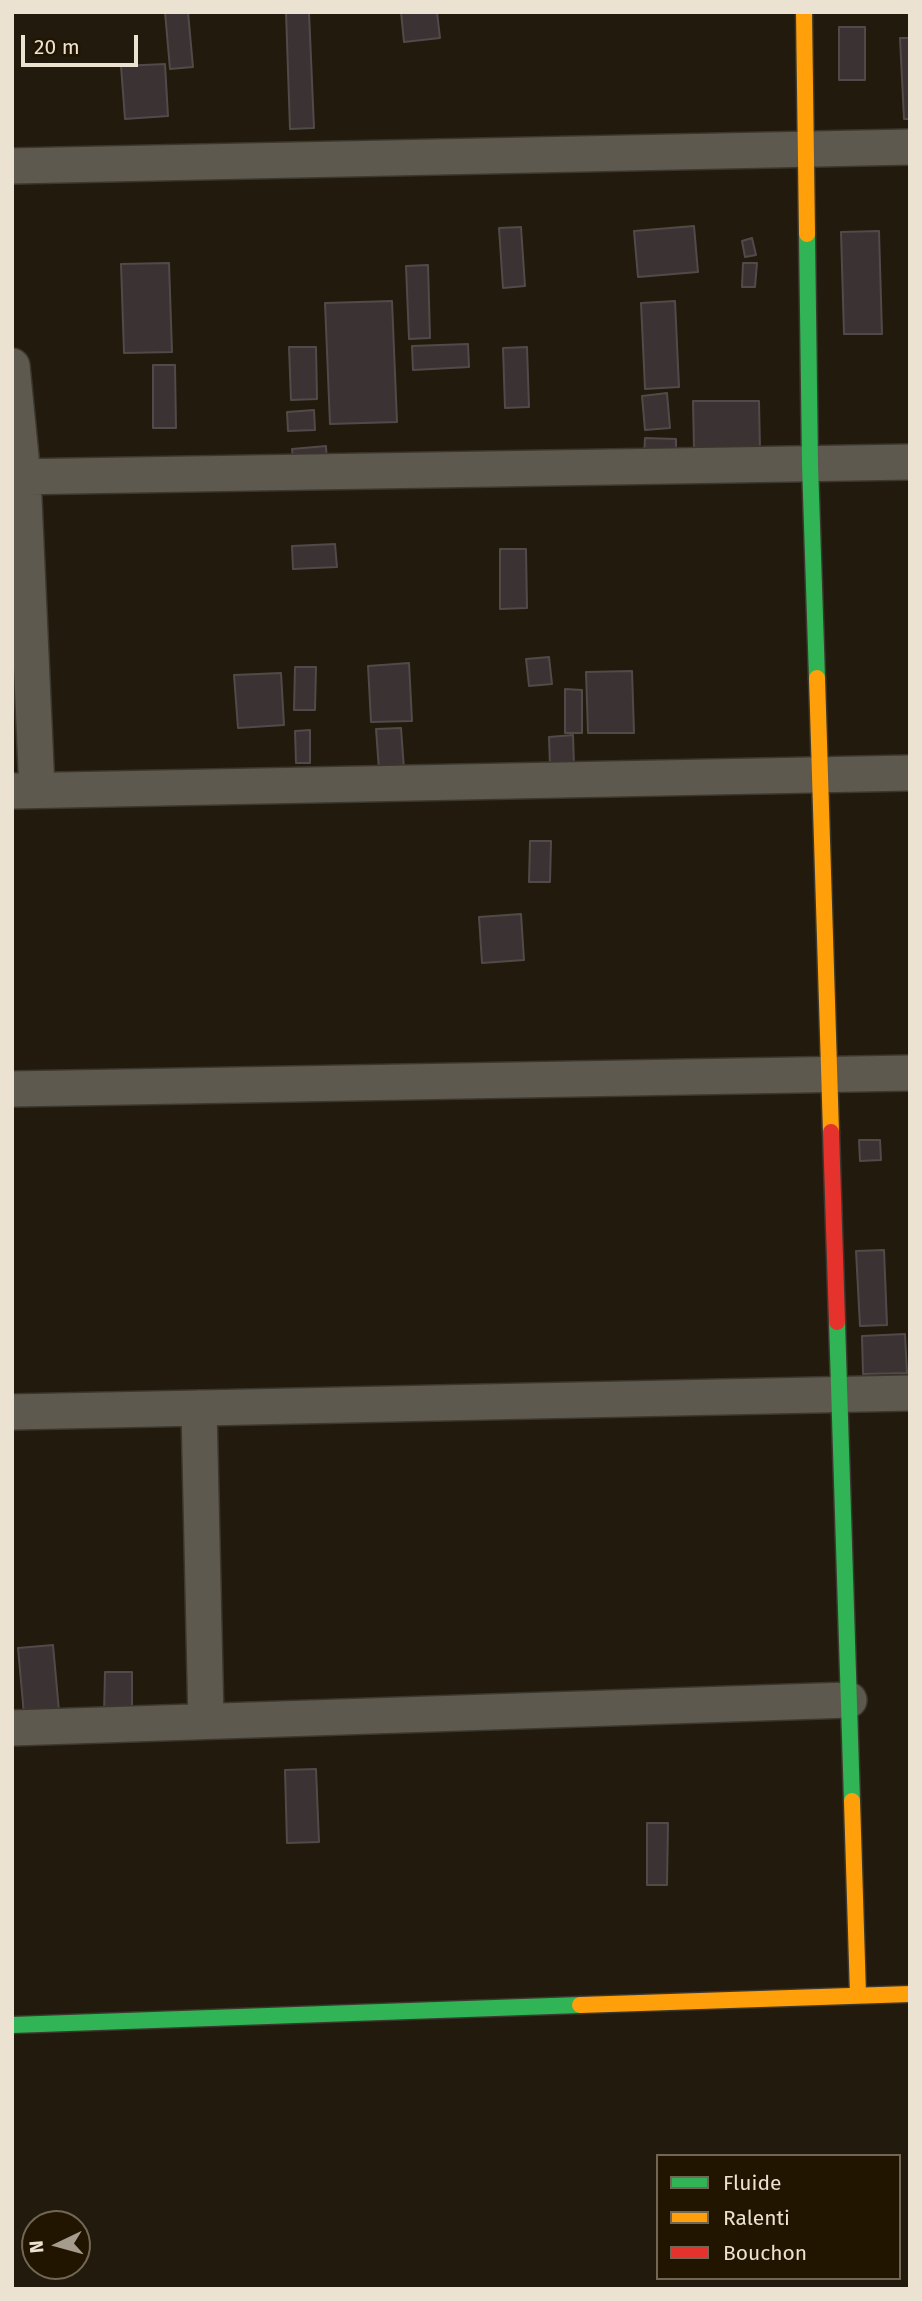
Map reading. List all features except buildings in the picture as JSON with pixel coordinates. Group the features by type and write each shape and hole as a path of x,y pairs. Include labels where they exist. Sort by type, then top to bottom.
{"street":[{"path":"804,12 810,464 858,1996"},
{"path":"12,166 910,147"},
{"path":"12,366 18,477 24,791 910,773"},
{"path":"18,477 910,463"},
{"path":"12,1089 910,1073"},
{"path":"12,1412 910,1393"},
{"path":"199,1408 206,1721"},
{"path":"12,1728 849,1700"},
{"path":"12,2025 910,1994"}],"traffic: fast":[{"path":"807,234 810,464 817,678"},
{"path":"837,1322 852,1801"},
{"path":"12,2025 580,2005"}],"traffic: slow":[{"path":"804,12 807,234"},
{"path":"817,678 831,1132"},
{"path":"852,1801 858,1995"},
{"path":"580,2005 910,1994"}],"traffic: jam":[{"path":"831,1132 837,1322"}]}
